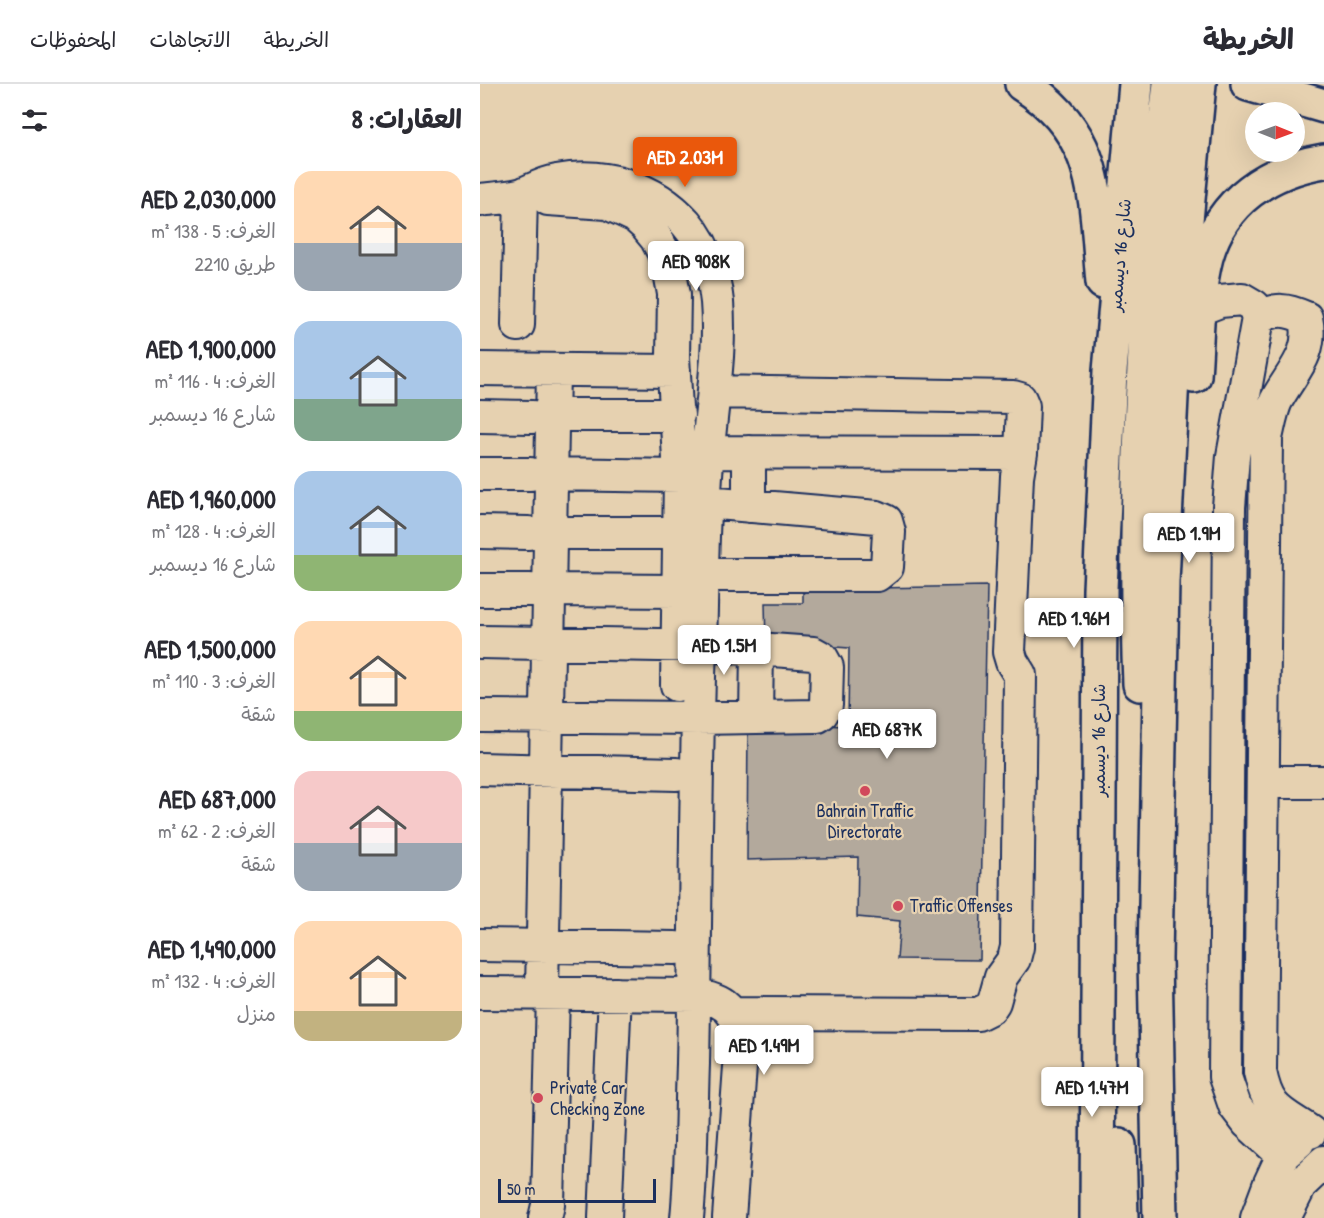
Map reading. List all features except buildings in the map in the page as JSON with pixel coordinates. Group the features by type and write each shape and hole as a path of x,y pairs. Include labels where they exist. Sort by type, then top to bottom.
{"main road":[{"path":"1022,84 1038,94 1065,120 1083,150 1091,172 1110,371"},
{"name":"شارع 16 ديسمبر","path":"1097,1218 1100,589 1110,371 1136,84"},
{"path":"1155,959 1143,770 1137,568 1138,467 1157,193 1170,84"},
{"path":"1160,1218 1155,959 1162,582 1175,315 1199,84"},
{"path":"1248,84 1324,106"},
{"path":"1162,582 1190,446 1198,309 1206,257 1227,215 1260,183 1280,172 1324,161"},
{"path":"1098,1008 1109,1034 1114,1054 1121,1218"}],"street":[{"path":"520,195 546,183 559,181 603,179 633,187 668,206 685,222 699,241 709,263 717,299 717,365 691,583 698,645 676,774 686,862 675,948 685,994"},
{"path":"480,200 520,195 543,199 607,203 635,216 646,226 663,251 670,272 674,294 674,371 671,415 700,494"},
{"path":"518,325 520,195"},
{"path":"1198,309 1220,302 1242,299 1254,306 1258,318 1233,456 1229,507 1225,1077 1235,1106 1248,1123 1283,1155"},
{"path":"1257,1218 1283,1155 1317,1129 1273,1107 1264,1091 1260,1072 1266,438 1275,404 1305,353 1309,332 1306,318 1291,312 1273,310 1258,318"},
{"path":"673,321 691,316 718,323"},
{"path":"480,369 674,371"},
{"path":"545,1218 548,1205 548,993 543,946 548,643 540,590 539,533 542,416 553,370"},
{"path":"714,392 1013,397 1020,399 1023,406 1021,453 1017,476 1009,652 1020,675 1017,947 1014,959 1001,977 994,1002 990,1008 978,1014 733,1013"},
{"path":"480,416 671,415"},
{"path":"708,452 1021,453"},
{"path":"671,533 700,494 749,452"},
{"path":"480,474 540,474 882,518 889,528 887,567 878,575 540,590 480,590"},
{"path":"480,532 671,533"},
{"path":"671,533 691,583"},
{"path":"480,642 698,645 758,649 818,655 827,668 826,705 818,716 687,718 480,716"},
{"path":"756,717 758,649"},
{"path":"687,718 685,994 687,1218"},
{"path":"480,769 676,774"},
{"path":"1263,782 1324,782"},
{"path":"480,945 675,948"},
{"path":"480,993 685,994 709,997 722,1003 733,1013 742,1039 729,1218"},
{"path":"605,1218 615,994"},
{"path":"1226,1031 1229,1038 1242,1044 1250,1043 1260,1032"},
{"path":"1284,1218 1301,1184 1324,1162"}],"place":[{"name":"Bahrain Traffic Directorate","path":"865,791"},
{"name":"Traffic Offenses","path":"898,906"},
{"name":"Private Car Checking Zone","path":"538,1098"}]}
